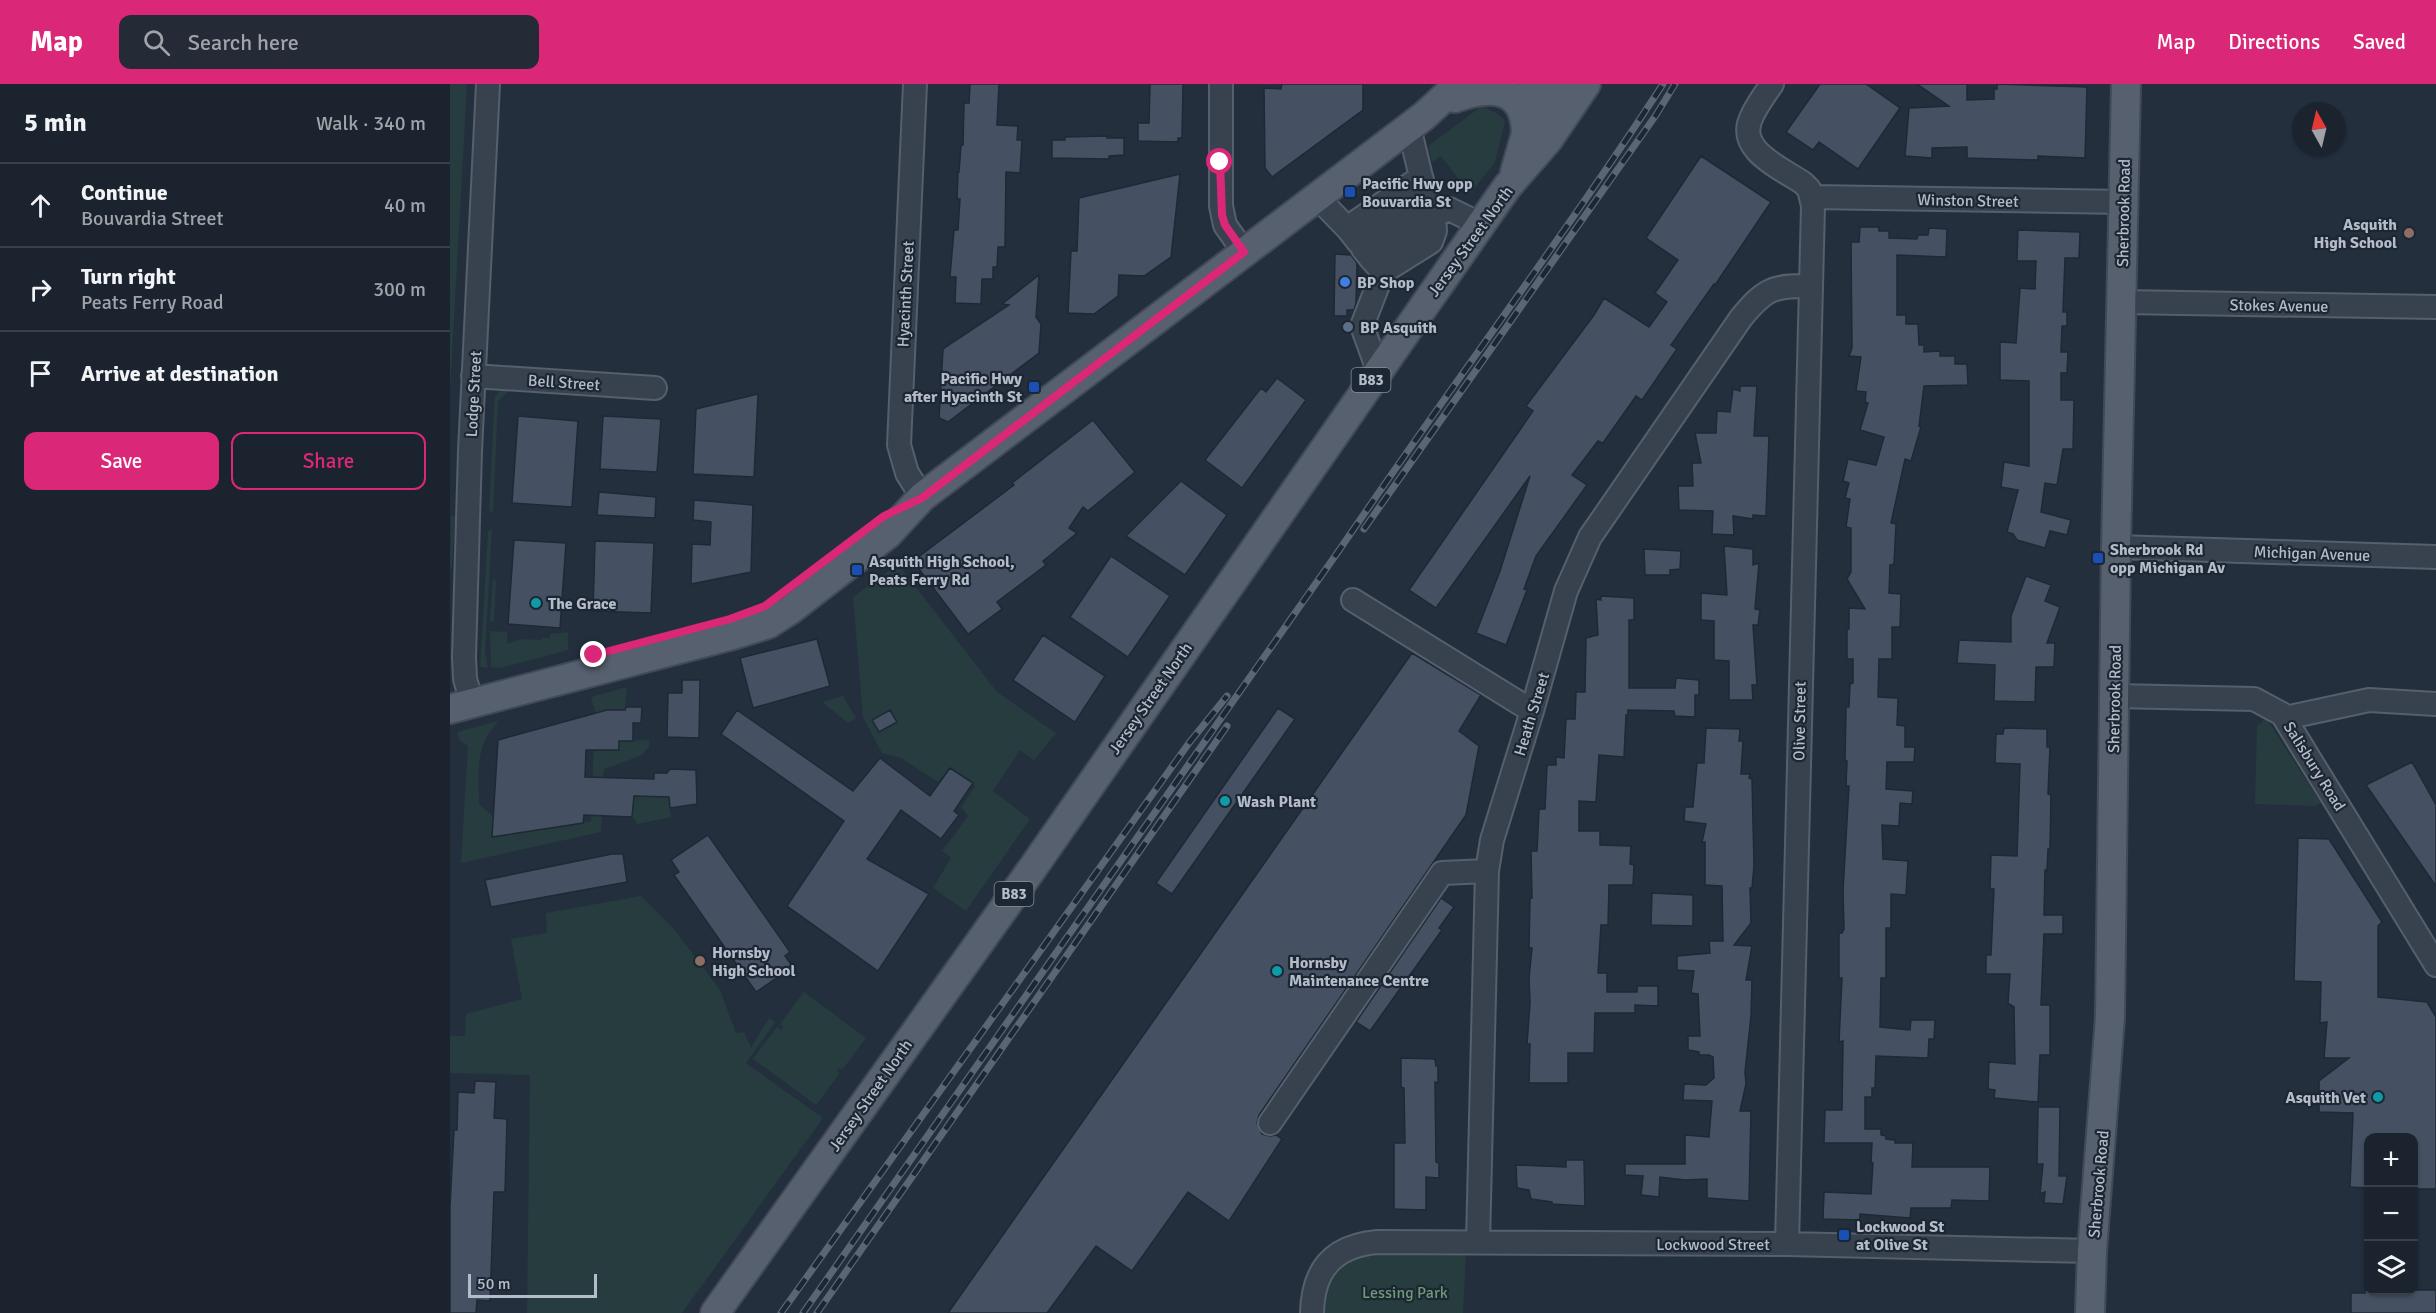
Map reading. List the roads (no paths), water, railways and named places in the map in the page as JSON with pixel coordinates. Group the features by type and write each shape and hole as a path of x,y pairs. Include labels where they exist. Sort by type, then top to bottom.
{"main road":[{"path":"460,698 750,612 774,600 884,516 922,498 1457,91 1480,84"},
{"path":"1529,147 1533,84"},
{"name":"B83","path":"1529,147 1547,124 1556,84"},
{"name":"Jersey Street North","path":"716,1313 1032,869 1378,370 1482,225 1507,187 1529,147 1562,122 1586,84"},
{"name":"Sherbrook Road","path":"2090,1313 2092,1251 2110,1017 2116,547 2126,84"},
{"path":"1457,91 1484,90 1509,95 1523,114 1529,147"}],"street":[{"name":"Lodge Street","path":"460,698 464,657 473,376 488,84"},
{"name":"Hyacinth Street","path":"915,84 898,445 907,473 922,498"},
{"path":"1221,84 1221,206 1225,225 1244,252"},
{"path":"1772,84 1751,117 1749,125 1751,144 1765,158 1803,183 1809,189 1812,197"},
{"path":"1417,121 1427,196"},
{"path":"1427,196 1482,225"},
{"path":"1365,250 1427,196"},
{"path":"1365,250 1427,196"},
{"path":"1317,197 1365,250 1362,326 1378,370"},
{"name":"Winston Street","path":"1812,197 2124,202"},
{"name":"Olive Street","path":"1787,1244 1812,197"},
{"name":"Heath Street","path":"1478,1242 1487,871 1492,840 1566,591 1590,537 1741,318 1757,298 1777,287 1809,286"},
{"name":"Stokes Avenue","path":"2122,302 2436,307"},
{"name":"Bell Street","path":"473,376 656,387"},
{"name":"Michigan Avenue","path":"2116,547 2436,556"},
{"path":"1353,600 1532,711"},
{"name":"Salisbury Road","path":"2115,696 2254,699 2282,714 2436,965"},
{"path":"2285,718 2369,700 2436,704"},
{"path":"1270,1123 1442,873 1487,871"},
{"name":"Lockwood Street","path":"1312,1313 1316,1284 1336,1255 1357,1244 1377,1242 1787,1244 2092,1251"}],"railway":[{"path":"803,1313 1543,259 1663,84"},
{"path":"1364,529 1656,115 1675,84"},
{"path":"781,1313 1189,743 1227,696"},
{"path":"817,1313 1227,726"}],"place":[{"name":"Pacific Hwy opp Bouvardia St","path":"1350,192"},
{"name":"Asquith High School","path":"2409,233"},
{"name":"BP Shop","path":"1345,282"},
{"name":"BP Asquith","path":"1348,327"},
{"name":"Pacific Hwy after Hyacinth St","path":"1034,387"},
{"name":"Sherbrook Rd opp Michigan Av","path":"2098,558"},
{"name":"Asquith High School, Peats Ferry Rd","path":"857,570"},
{"name":"The Grace","path":"536,603"},
{"name":"Wash Plant","path":"1225,801"},
{"name":"Hornsby High School","path":"700,961"},
{"name":"Hornsby Maintenance Centre","path":"1277,971"},
{"name":"Asquith Vet","path":"2378,1097"},
{"name":"Lockwood St at Olive St","path":"1844,1235"}],"park label":[{"name":"Lessing Park","path":"1405,1292"}]}
